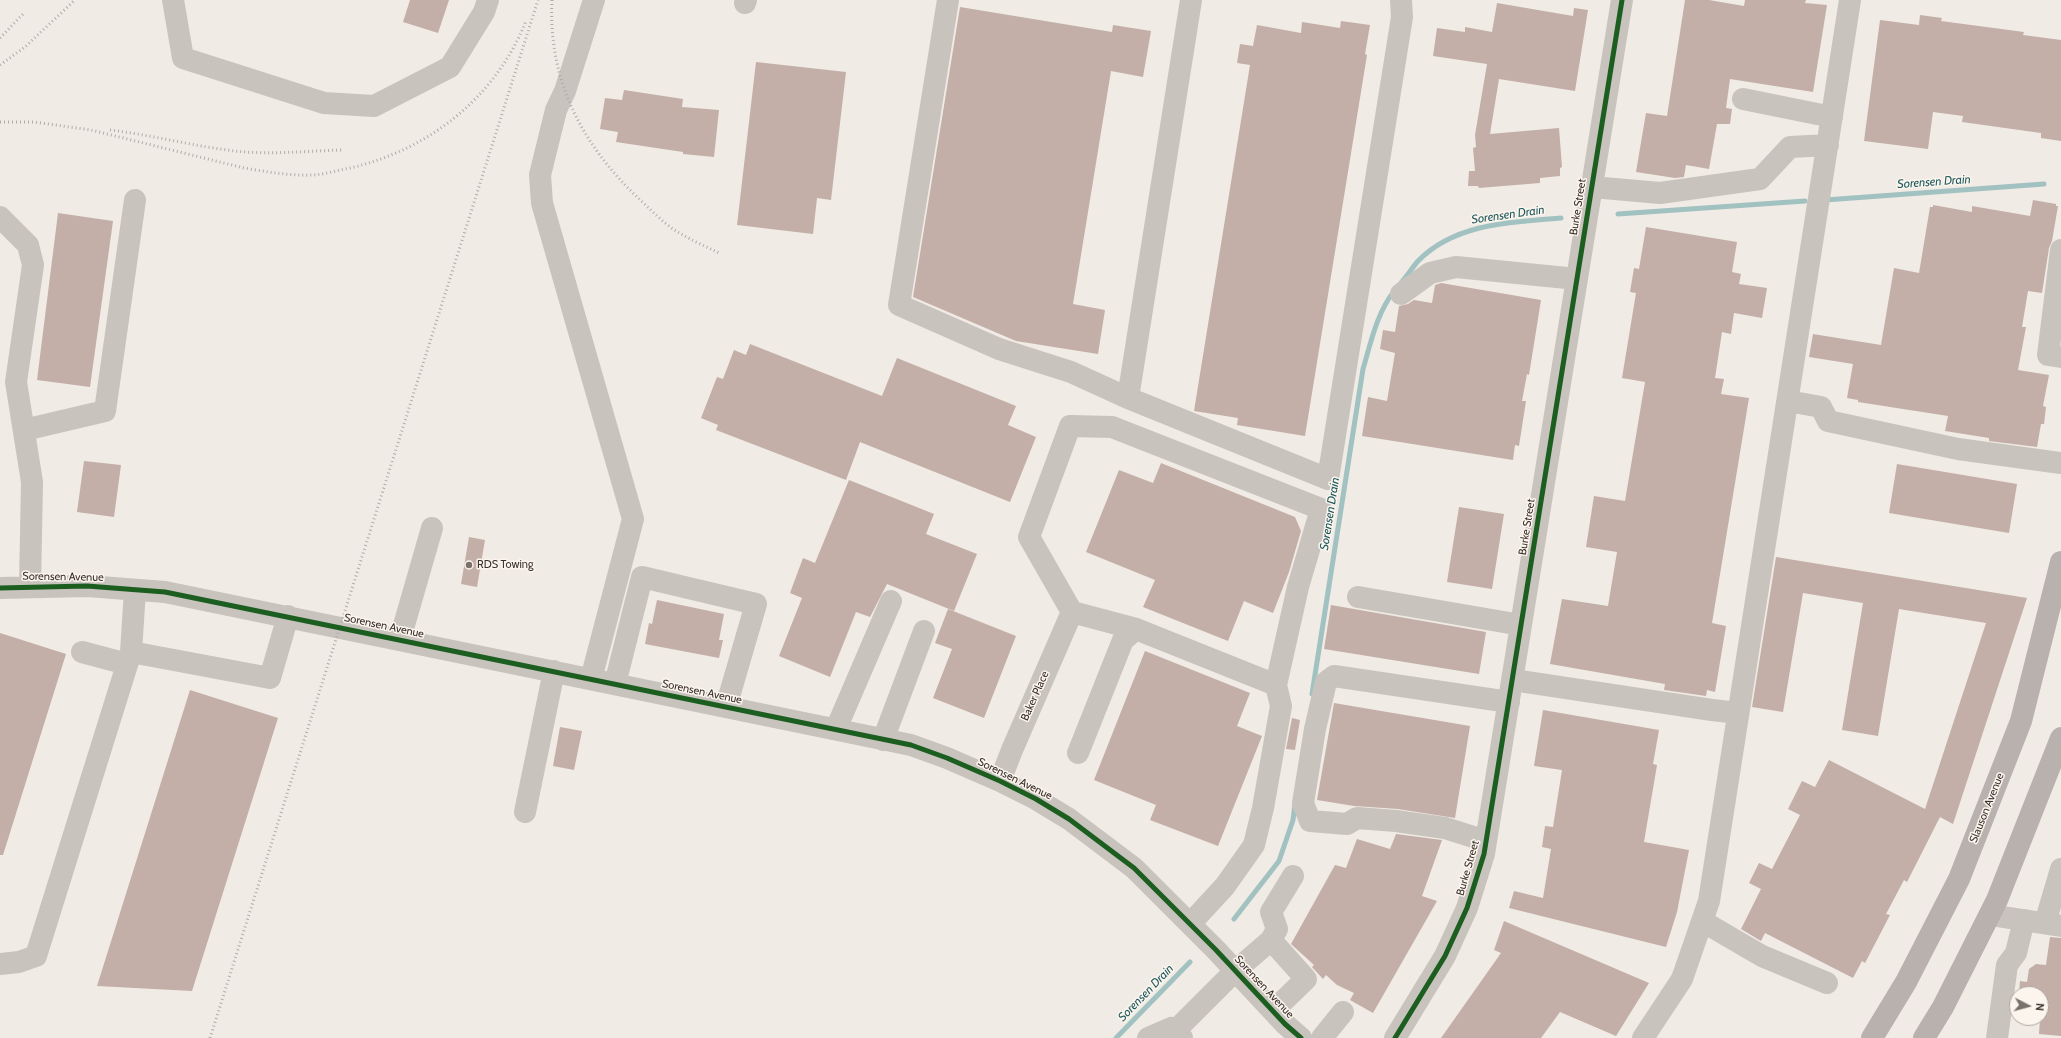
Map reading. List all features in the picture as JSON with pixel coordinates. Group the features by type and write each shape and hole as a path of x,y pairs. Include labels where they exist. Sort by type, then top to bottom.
{"main road":[{"name":"Slauson Avenue","path":"1872,1038 1906,982 1958,879 2021,721 2061,562"},
{"path":"1924,1038 1943,1007 1997,900 2061,738"},
{"path":"1886,1038 1890,1032 1893,1005"}],"street":[{"path":"173,0 183,58 324,103 374,106 450,67 484,12 488,0"},
{"path":"591,679 633,519 542,203 540,175 556,110 565,91 594,0"},
{"path":"948,0 899,305 999,348 1071,372 1128,398 1328,479 1402,17 1401,0"},
{"path":"1128,398 1191,0"},
{"name":"Burke Street","path":"1395,1038 1445,956 1467,908 1484,854 1622,0"},
{"path":"1643,1038 1682,979 1709,901 1850,0"},
{"path":"1743,99 1832,117"},
{"path":"1592,187 1660,193 1760,179 1790,147 1828,145"},
{"path":"24,430 105,411 135,200"},
{"path":"0,217 28,245 33,265 8,380 24,430 32,482 30,586"},
{"path":"2061,250 2059,283 2048,356 2061,357"},
{"path":"1401,294 1430,273 1456,267 1577,279"},
{"path":"1788,401 1821,407 1828,421 1958,449 2061,463"},
{"path":"1190,924 1225,886 1254,846 1263,808 1281,706 1276,685 1298,587 1321,509 1112,427 1070,426 1029,538 1072,612 1136,629 1276,685"},
{"path":"400,639 432,528"},
{"path":"615,684 642,577 756,604 726,707"},
{"name":"Sorensen Avenue","path":"0,588 30,586 88,586 165,592 288,616 911,745 947,758 1000,781 1036,799 1056,811 1110,850 1134,868 1273,1011 1302,1038"},
{"path":"0,964 19,962 36,956 129,658 135,590"},
{"path":"1358,597 1521,625"},
{"path":"836,730 891,601"},
{"name":"Baker Place","path":"1000,781 1072,612"},
{"path":"82,652 270,678 288,616"},
{"path":"1078,753 1123,640 1136,629"},
{"path":"883,740 924,631"},
{"path":"524,812 554,671"},
{"path":"1486,841 1445,828 1396,821 1357,818 1347,824 1310,821 1303,803 1309,766 1326,682 1334,676 1509,702"},
{"path":"1512,680 1697,708 1738,712"},
{"path":"1997,1038 2007,965 2043,923 2061,869"},
{"path":"1148,1038 1171,1028 1179,1035 1235,971 1271,940 1277,929 1271,912 1293,876"},
{"path":"1990,915 2043,923"},
{"path":"1702,921 1762,956 1827,983"},
{"path":"1271,940 1306,979 1273,1011"},
{"path":"1322,1038 1343,1012"}],"building":[{"path":"410,0 449,0 438,33 403,22"},
{"path":"1685,0 1709,0 1744,6 1745,0 1806,0 1805,3 1827,5 1813,92 1730,79 1726,108 1732,109 1730,124 1717,124 1709,169 1686,165 1684,177 1675,178 1636,172 1646,113 1667,116"},
{"path":"1497,3 1573,16 1574,8 1588,10 1575,91 1499,79 1490,134 1559,128 1562,167 1560,168 1560,176 1540,178 1540,183 1479,188 1478,186 1468,186 1469,171 1475,171 1473,148 1476,147 1475,135 1487,64 1433,56 1437,28 1465,32 1465,27 1492,32"},
{"path":"960,7 1112,32 1113,25 1151,31 1143,77 1111,71 1073,304 1105,310 1098,354 1016,341 913,297"},
{"path":"1920,15 1942,18 1941,21 2024,32 2023,35 2061,40 2061,141 2041,138 2041,133 1962,122 1963,116 1933,112 1928,149 1864,141 1880,20 1919,25"},
{"path":"1341,21 1370,25 1365,54 1367,55 1305,436 1237,425 1238,418 1194,411 1250,65 1237,63 1240,44 1253,46 1257,25 1301,33 1302,22 1340,28"},
{"path":"756,62 846,72 831,200 817,198 813,234 737,225"},
{"path":"624,90 683,99 682,107 719,110 714,157 683,154 683,152 616,142 618,132 600,129 605,98 622,100"},
{"path":"2033,200 2056,204 2056,206 2058,206 2052,241 2049,248 2042,293 2028,291 2022,327 2026,327 2018,370 2049,375 2043,406 2046,407 2044,424 2041,424 2037,447 1989,441 1989,438 1945,431 1948,416 1858,402 1858,400 1847,398 1853,364 1809,357 1813,334 1881,345 1894,268 1919,273 1930,207 1933,207 1933,205 1972,212 1972,206 2030,216"},
{"path":"58,213 113,221 90,387 37,380"},
{"path":"1646,227 1737,242 1732,272 1741,274 1739,284 1767,288 1762,318 1734,313 1731,334 1722,332 1715,378 1724,379 1721,394 1749,398 1712,623 1726,626 1715,692 1707,690 1706,696 1664,690 1665,684 1550,664 1562,599 1608,606 1617,552 1586,547 1594,496 1625,501 1645,382 1622,378 1636,293 1630,292 1634,268 1639,269"},
{"path":"1441,283 1541,300 1529,375 1527,374 1522,401 1526,401 1519,446 1515,445 1513,460 1362,436 1368,397 1387,401 1395,353 1380,349 1383,330 1395,332 1399,306 1408,304 1414,300 1432,303 1435,285"},
{"path":"750,344 882,396 897,358 1016,406 1008,425 1036,437 1010,502 860,442 846,480 716,430 718,425 701,418 717,377 723,379 734,350 746,355"},
{"path":"84,461 121,465 114,517 77,512"},
{"path":"1161,463 1295,517 1301,531 1289,572 1273,613 1244,601 1228,641 1143,607 1155,580 1086,552 1119,470 1153,483"},
{"path":"1897,464 2017,484 2009,533 1889,513"},
{"path":"849,480 934,514 926,534 977,554 954,611 887,584 870,617 856,612 830,677 779,656 802,598 790,593 803,558 815,563"},
{"path":"1459,507 1504,514 1492,589 1447,582"},
{"path":"469,537 485,540 477,587 461,584"},
{"path":"1776,557 2027,598 1953,824 1940,817 1907,882 1904,880 1886,914 1890,915 1865,963 1862,961 1853,978 1765,933 1761,941 1741,929 1761,889 1749,883 1759,863 1772,869 1800,815 1788,809 1802,781 1815,787 1829,760 1925,809 1986,623 1899,609 1878,736 1842,730 1863,603 1803,593 1783,712 1752,707"},
{"path":"657,600 724,614 719,640 723,640 719,658 645,644 649,623 652,624"},
{"path":"1331,605 1486,632 1479,674 1324,649"},
{"path":"948,609 1016,636 984,718 933,698 952,649 935,643"},
{"path":"0,633 66,654 3,855 0,855"},
{"path":"1145,651 1250,693 1237,726 1262,736 1218,846 1150,820 1156,805 1094,780"},
{"path":"190,690 278,718 192,991 97,986"},
{"path":"1334,703 1470,726 1455,818 1398,809 1354,806 1317,800"},
{"path":"1543,710 1659,730 1653,764 1657,765 1644,842 1689,850 1677,912 1666,947 1509,908 1514,891 1543,898 1551,849 1542,847 1545,826 1553,827 1562,770 1534,766"},
{"path":"1292,718 1300,720 1295,750 1286,749"},
{"path":"560,727 582,731 574,770 553,766"},
{"path":"1396,834 1442,840 1422,896 1437,901 1373,1013 1350,1000 1354,993 1337,985 1326,975 1323,979 1312,967 1314,965 1291,944 1335,865 1346,868 1357,839 1390,849"},
{"path":"1504,921 1649,983 1616,1036 1560,1012 1541,1038 1441,1038 1501,953 1494,950"},
{"path":"2050,937 2061,938 2061,1036 2039,1034 2040,1026 2049,1026 2049,986 2020,986 2020,981 2027,982 2029,969 2036,964 2046,965"}],"waterway":[{"name":"Sorensen Drain","path":"1825,200 2044,184"},
{"name":"Sorensen Drain","path":"1618,214 1805,201"},
{"name":"Sorensen Drain","path":"1401,283 1418,261 1433,248 1449,239 1467,232 1504,223 1561,218"},
{"name":"Sorensen Drain","path":"1312,694 1363,369 1379,318 1395,290"},
{"name":"Sorensen Drain","path":"1234,919 1279,861 1293,820 1295,804"},
{"name":"Sorensen Drain","path":"1116,1038 1190,962"}],"railway":[{"path":"0,65 25,47 75,0"},
{"path":"210,1038 538,0"},
{"path":"552,0 552,29 562,82 571,106 583,130 615,174 663,221 685,236 721,254"},
{"path":"0,38 25,12"},
{"path":"0,122 34,122 91,130 244,168 262,171 296,175 323,174 379,160 407,148 432,134 456,116 478,96 497,74 513,48 526,21"},
{"path":"110,130 235,151 275,153 342,150"}],"cycle path":[{"path":"1395,1038 1445,956 1467,908 1484,854 1622,0"},
{"path":"0,588 87,586 165,592 911,745 947,758 1000,781 1036,799 1069,819 1134,868 1216,950 1285,1024 1301,1038"}],"place":[{"name":"RDS Towing","path":"469,565"}]}
